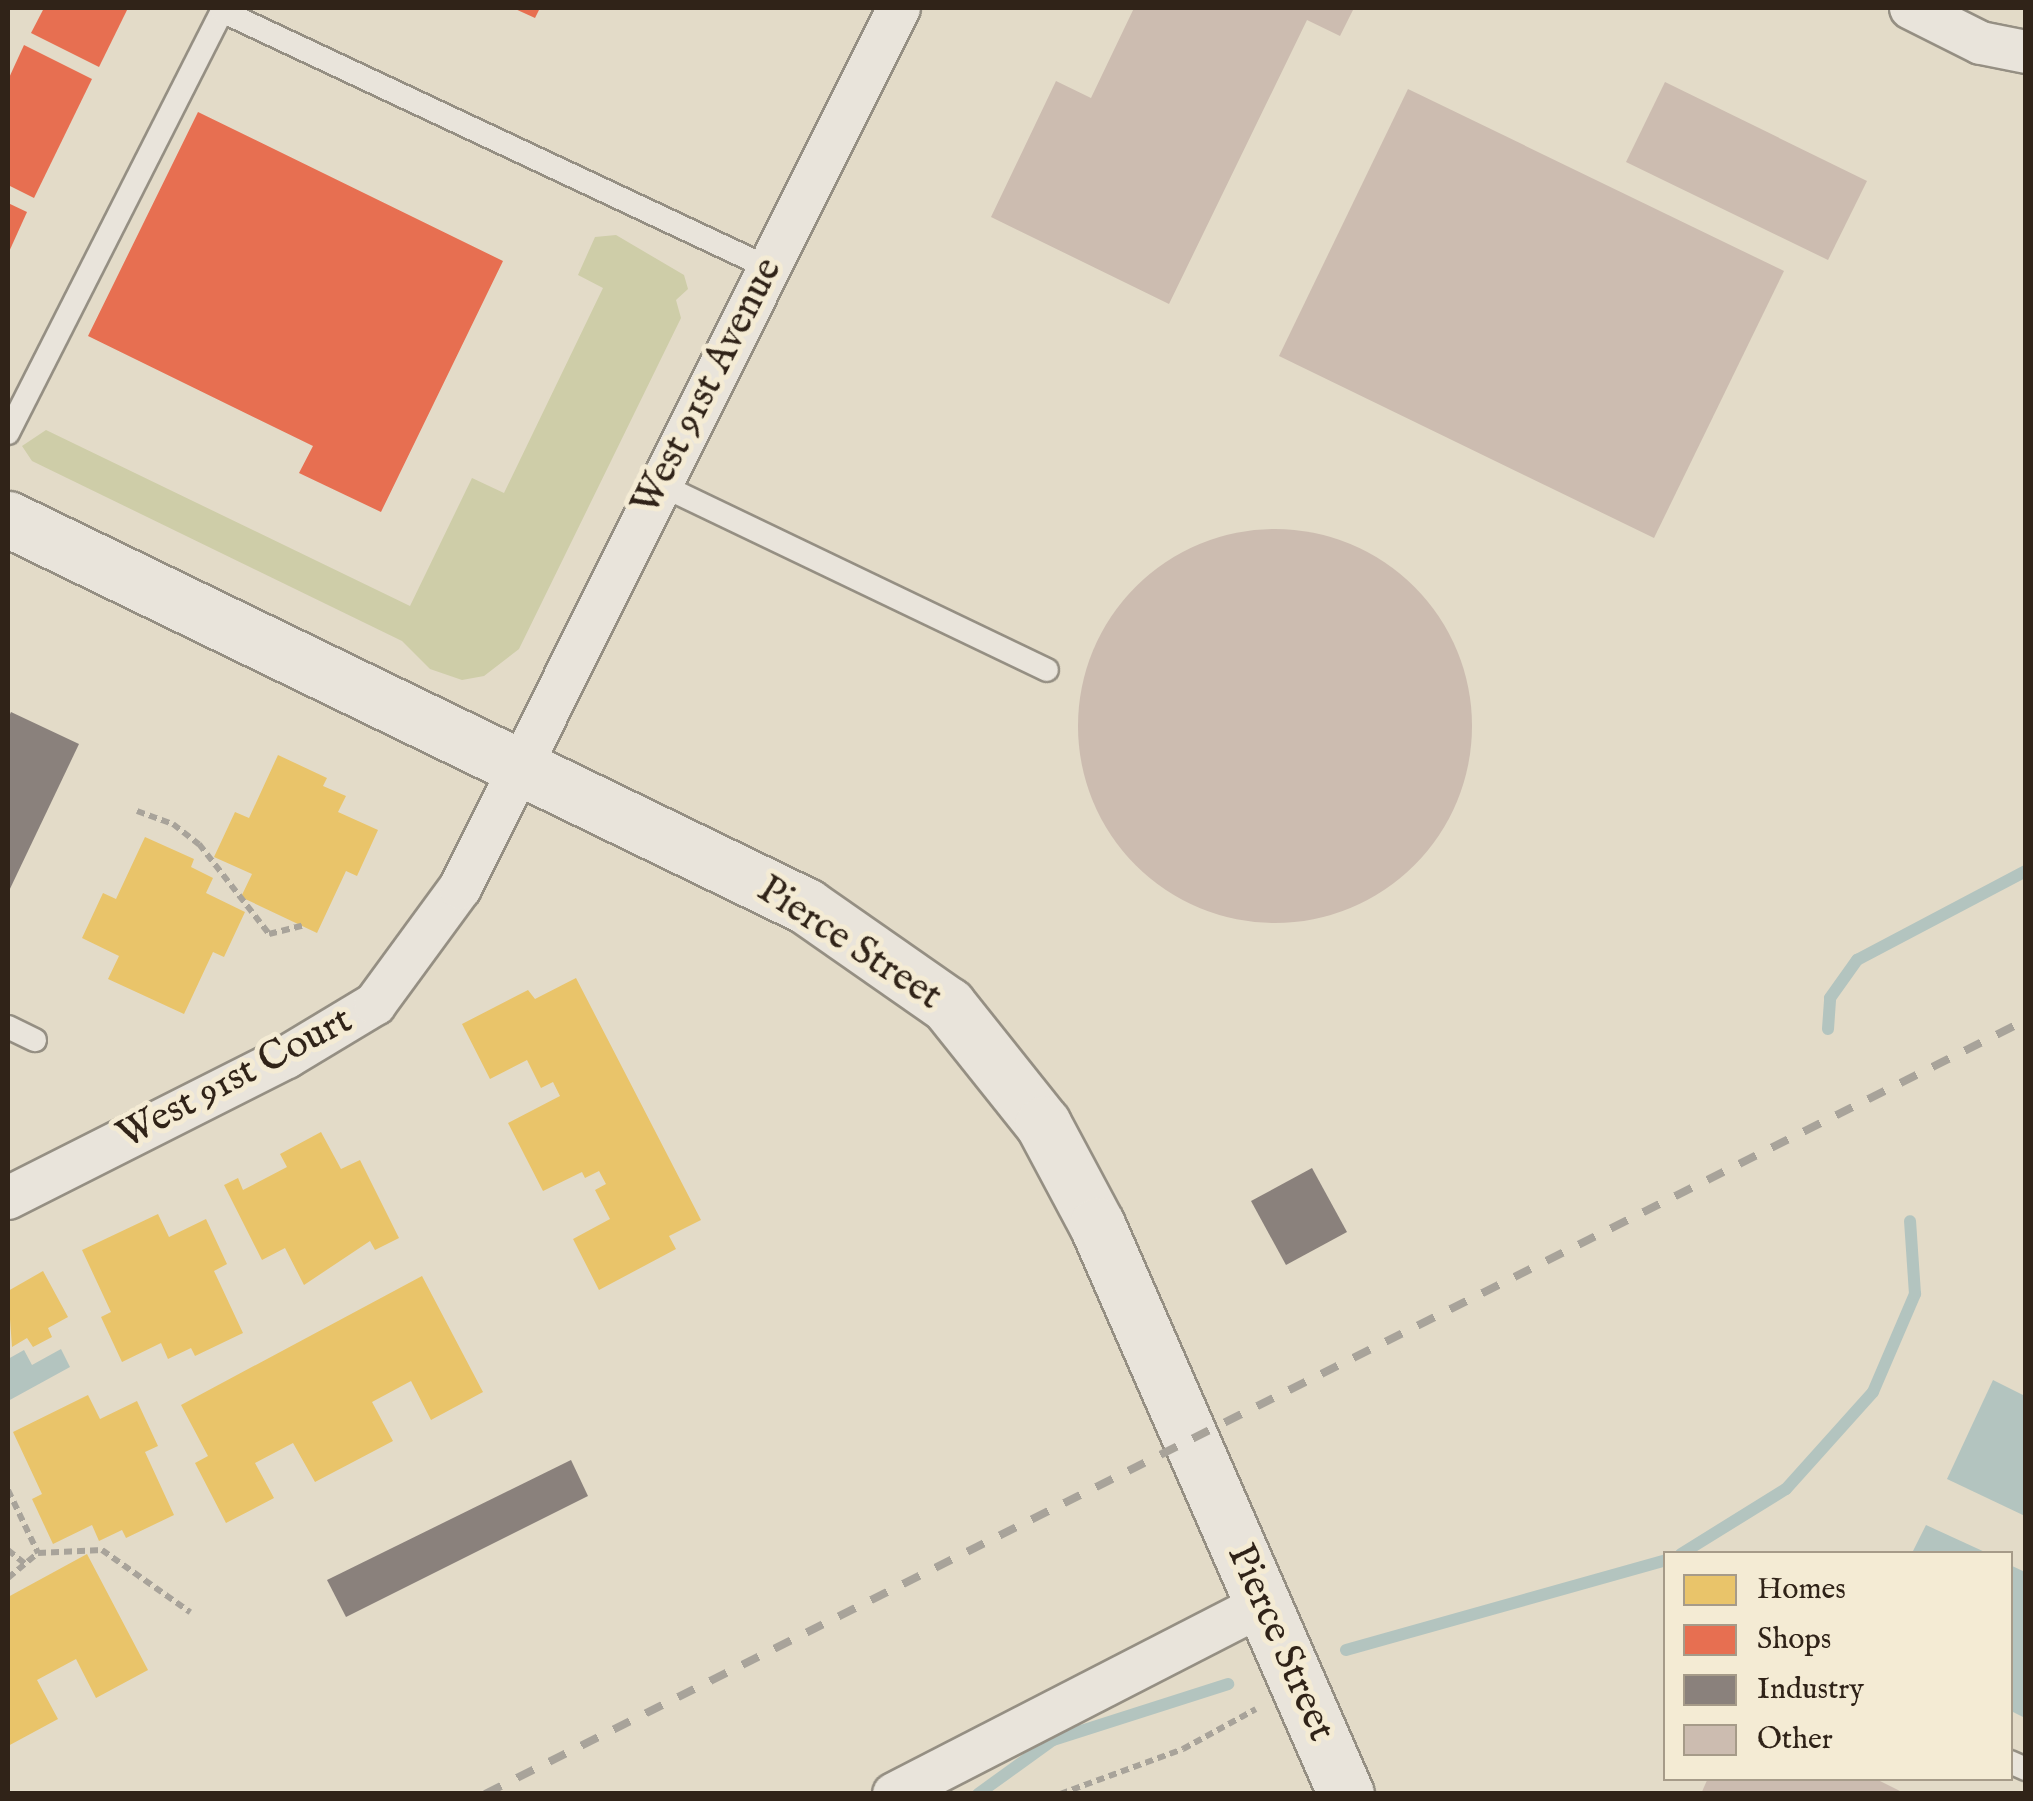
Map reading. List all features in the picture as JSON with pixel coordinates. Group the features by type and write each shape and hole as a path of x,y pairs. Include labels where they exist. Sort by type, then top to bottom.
{"street":[{"name":"West 91st Avenue","path":"518,767 899,8"},
{"path":"1911,8 1981,43 2026,52"},
{"name":"Pierce Street","path":"8,520 806,906 915,978 980,1039 1042,1124 1097,1225 1346,1794"},
{"name":"West 91st Court","path":"8,1198 288,1057 375,1004 460,888 518,767"},
{"path":"894,1794 1262,1604"}],"lane":[{"path":"8,433 222,11 768,268"},
{"path":"659,484 1047,670"},
{"path":"8,1027 35,1040"}],"path":[{"path":"137,812 173,824 198,844 269,934 302,926"},
{"path":"8,1490 38,1553"},
{"path":"8,1550 25,1564"},
{"path":"8,1578 38,1553 102,1550 163,1599 190,1612"},
{"path":"1060,1794 1184,1750 1256,1709"}],"green space":[{"path":"616,235 684,275 688,289 676,300 681,318 519,649 484,676 462,680 430,669 402,641 32,461 22,446 46,430 410,606 472,478 504,493 603,288 578,275 595,237"}],"shaded area":[{"path":"61,1349 70,1367 8,1401 8,1359 24,1350 32,1365"},
{"path":"1993,1380 2025,1396 2025,1516 1947,1479"},
{"path":"1926,1525 1983,1551 1913,1551"},
{"path":"2013,1566 2025,1572 2025,1718 2013,1712"}],"building: Homes":[{"path":"278,755 327,778 323,786 346,796 338,812 378,830 357,876 346,871 317,933 241,897 252,874 214,857 235,812 249,818"},
{"path":"145,837 194,859 191,867 213,878 206,893 245,912 224,957 213,952 184,1014 108,979 119,956 82,938 103,893 116,899"},
{"path":"576,978 701,1220 669,1236 676,1249 599,1290 573,1239 610,1219 595,1190 606,1184 599,1171 585,1178 582,1172 543,1191 508,1123 560,1096 553,1082 541,1088 527,1060 490,1079 462,1024 528,990 535,999"},
{"path":"321,1132 341,1169 360,1160 399,1238 375,1250 370,1241 304,1285 285,1248 262,1260 224,1185 238,1178 243,1190 287,1167 280,1154"},
{"path":"158,1214 169,1237 206,1219 227,1264 214,1271 243,1333 195,1356 191,1348 168,1359 161,1343 122,1362 101,1317 111,1312 82,1250"},
{"path":"43,1271 68,1317 48,1328 52,1337 33,1347 27,1338 12,1347 8,1291"},
{"path":"422,1276 483,1392 431,1420 411,1381 372,1402 393,1441 315,1482 293,1443 255,1463 274,1498 226,1523 195,1463 208,1456 181,1405"},
{"path":"88,1395 100,1419 137,1401 158,1446 145,1452 174,1515 126,1538 122,1530 99,1541 92,1525 53,1544 32,1499 42,1494 13,1432"},
{"path":"87,1554 148,1670 96,1698 76,1659 37,1680 58,1719 8,1746 8,1597"}],"building: Shops":[{"path":"44,8 128,8 99,67 31,33"},
{"path":"513,8 540,8 535,18"},
{"path":"24,45 92,79 34,198 8,185 8,80"},
{"path":"198,112 503,261 381,512 299,473 313,446 88,336"},
{"path":"8,203 27,212 8,254"}],"building: Industry":[{"path":"11,712 79,744 8,893 8,719"},
{"path":"1312,1168 1347,1232 1286,1265 1251,1201"},
{"path":"571,1460 588,1496 346,1617 327,1580"}],"building: Other":[{"path":"1134,8 1354,8 1340,36 1307,20 1169,304 991,217 1056,81 1091,98"},
{"path":"1665,82 1867,181 1828,260 1626,162"},
{"path":"1408,89 1784,271 1654,538 1279,356"},
{"path":"1275,529 1313,533 1350,544 1385,562 1414,587 1439,616 1457,651 1468,688 1472,726 1468,764 1457,801 1439,836 1414,865 1385,890 1350,908 1313,919 1275,923 1237,919 1200,908 1165,890 1136,865 1111,836 1093,801 1082,764 1078,726 1082,688 1093,651 1111,616 1136,587 1165,562 1200,544 1237,533"},
{"path":"1707,1781 1880,1781 1906,1794 1701,1794"}],"waterway":[{"path":"1828,1029 1830,998 1857,960 2026,871"},
{"path":"1686,1551 1786,1489 1873,1392 1915,1294 1910,1221"},
{"path":"1346,1650 1663,1561"},
{"path":"978,1794 1053,1740 1228,1684"}],"railway":[{"path":"485,1794 2026,1020"}]}
